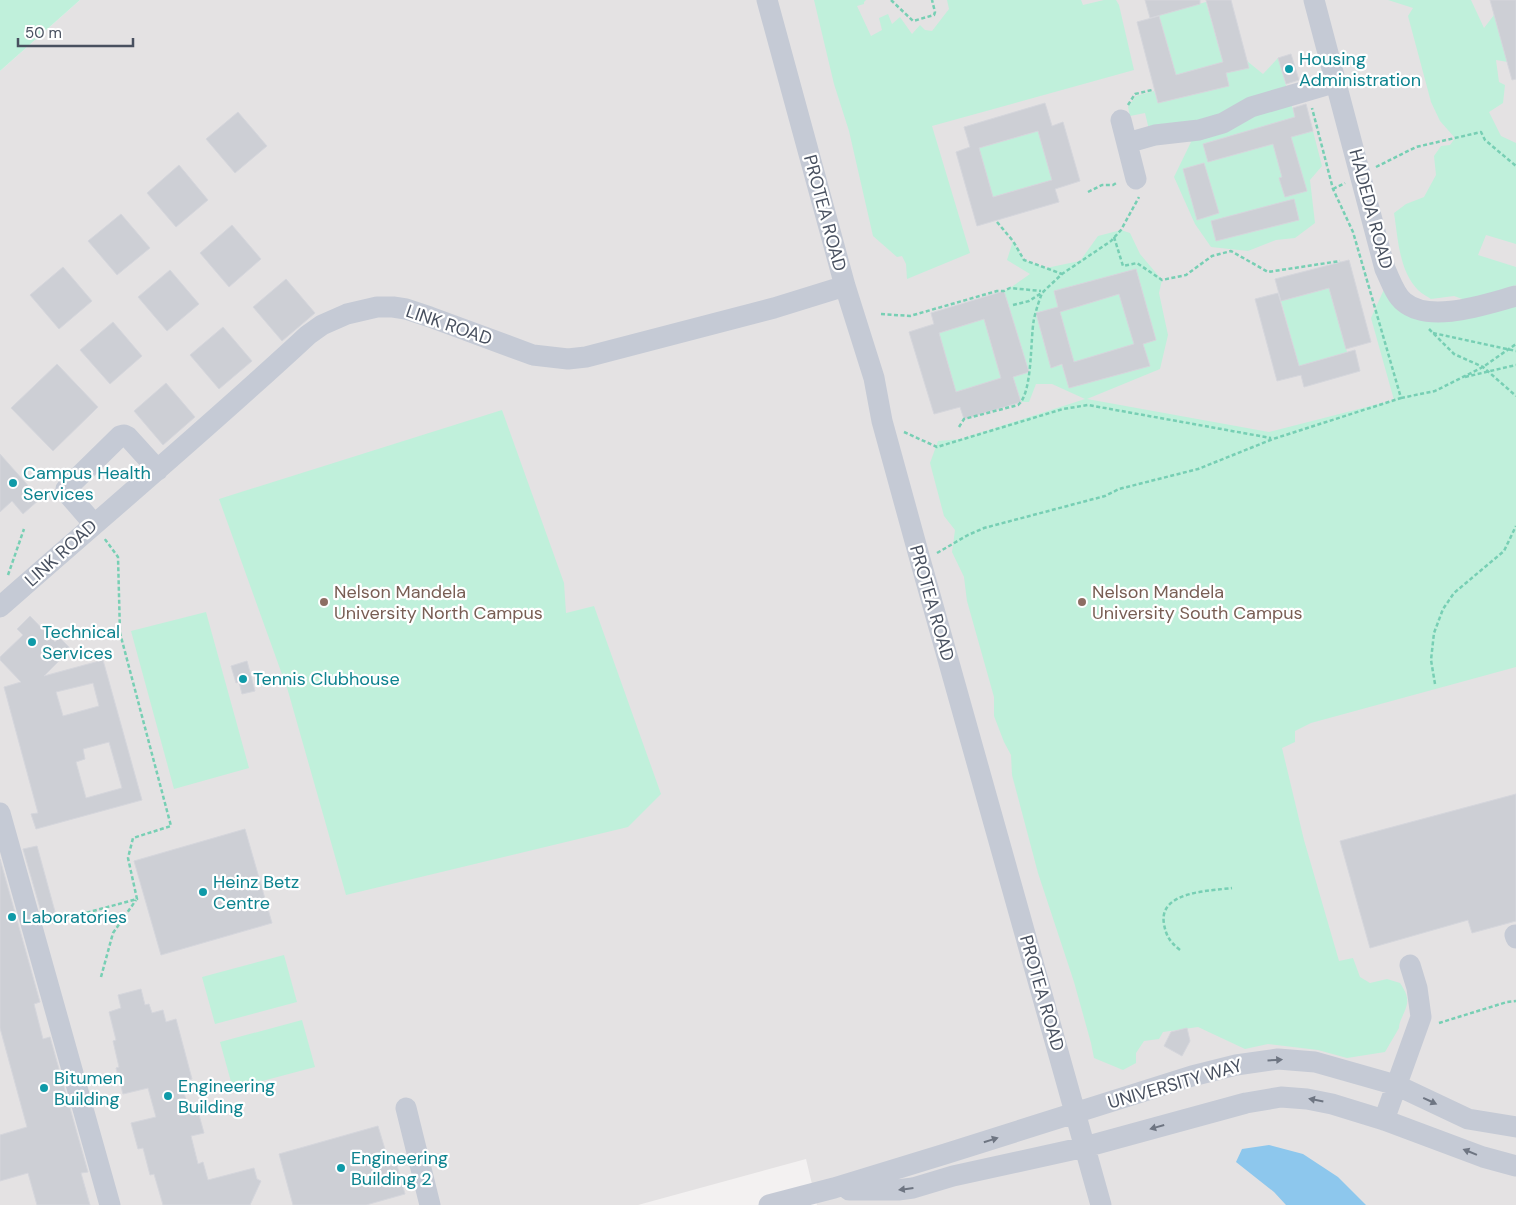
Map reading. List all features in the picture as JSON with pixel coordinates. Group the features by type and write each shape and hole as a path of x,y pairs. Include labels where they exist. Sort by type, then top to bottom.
{"lane":[{"name":"PROTEA ROAD","path":"767,0 845,286 874,378 882,422 1101,1205"},
{"name":"HADEDA ROAD","path":"1314,0 1385,269 1403,302 1418,311"},
{"path":"1127,142 1155,135 1199,130 1223,123 1251,107 1337,82"},
{"path":"1121,120 1135,176"},
{"name":"LINK ROAD","path":"0,607 158,470 308,335 333,319 362,309 376,307 406,309 533,355 568,359 602,354 774,308 845,286"},
{"path":"1418,311 1438,313 1459,310 1516,296"},
{"path":"94,524 67,493 66,488 120,436 128,437 158,470"},
{"path":"0,813 110,1205"},
{"path":"1384,1120 1421,1017 1410,965"},
{"name":"UNIVERSITY WAY","path":"769,1205 834,1188 1192,1076 1236,1065 1278,1059 1315,1062 1396,1085 1468,1119 1516,1127"},
{"name":"UNIVERSITY WAY","path":"834,1188 851,1191 913,1188 953,1176 1085,1147 1228,1107 1281,1097 1306,1098 1332,1104 1384,1120 1483,1157 1516,1166"},
{"path":"406,1108 430,1205"}],"path":[{"path":"891,0 913,21 934,15 932,0"},
{"path":"1121,120 1135,94 1152,90"},
{"path":"1308,91 1333,189 1353,232 1401,398"},
{"path":"1333,189 1416,147 1481,132 1485,140 1516,166"},
{"path":"1013,304 1030,300 1043,292 1062,274 1114,237 1121,230 1142,192 1135,176 1113,185 1102,185 1088,192"},
{"path":"997,222 1013,241 1024,260 1062,274"},
{"path":"1114,237 1123,266 1138,263 1162,280 1186,275 1212,256 1231,252 1268,272 1340,261"},
{"path":"881,314 910,316 1010,288 1043,292"},
{"path":"959,428 964,419 1018,405 1024,399 1029,372 1034,320 1043,292"},
{"path":"1418,311 1431,333 1454,354 1483,367 1516,396"},
{"path":"1431,333 1516,351"},
{"path":"921,563 968,535 984,528 1105,496 1119,489 1198,469 1273,439 1401,398 1436,392 1483,367 1516,344"},
{"path":"1461,378 1516,365"},
{"path":"882,422 937,447 1063,409 1088,405 1273,439"},
{"path":"94,524 118,557 120,633 171,826 133,838 128,858 137,899 113,933 101,977"},
{"path":"1435,684 1431,660 1434,633 1442,609 1454,593 1504,551 1516,526"},
{"path":"8,575 24,529"},
{"path":"1180,950 1171,943 1165,933 1164,912 1169,905 1180,897 1232,888"},
{"path":"33,928 137,899"},
{"path":"1436,1024 1507,1002 1516,1001"}],"shaded area":[{"path":"80,0 1516,0 1516,1205 817,1205 806,1159 638,1205 0,1205 0,71"}],"green space":[{"path":"0,0 80,0 0,71"},
{"path":"814,0 866,0 864,4 857,6 871,36 882,30 879,18 888,14 892,24 900,17 912,34 920,25 925,30 932,31 949,9 947,0 1081,0 1083,5 1104,0 1116,0 1119,5 1134,70 932,126 970,253 907,279 906,264 902,256 897,257 873,236 849,131 834,84"},
{"path":"1388,0 1471,0 1484,28 1494,15 1508,62 1496,60 1499,82 1505,85 1503,103 1489,112 1501,136 1516,143 1516,244 1486,235 1478,255 1516,267 1516,285 1473,303 1454,296 1431,299 1412,282 1403,264 1394,213 1406,204 1424,197 1436,175 1434,156 1441,146 1450,145 1455,138 1440,121 1431,102 1408,16 1413,8"},
{"path":"1206,2 1223,62 1176,75 1159,15"},
{"path":"1278,58 1300,134 1313,131 1322,166 1310,180 1315,223 1295,238 1276,240 1248,251 1211,247 1195,224 1174,177 1191,142 1182,138 1153,146 1145,113 1130,116 1128,107 1136,96 1154,91 1158,103 1229,86 1226,73 1248,68 1247,61 1263,74"},
{"path":"1038,131 1052,180 993,197 979,148"},
{"path":"1121,230 1130,233 1140,254 1162,280 1159,293 1168,335 1160,369 1087,399 1269,432 1394,400 1371,318 1386,285 1396,306 1516,302 1516,667 1311,723 1295,731 1295,742 1282,748 1304,840 1339,961 1353,958 1360,977 1370,983 1387,979 1400,983 1405,991 1407,1006 1399,1028 1385,1052 1347,1058 1318,1050 1268,1044 1245,1049 1198,1027 1163,1032 1159,1039 1144,1041 1136,1053 1136,1063 1123,1070 1094,1058 1074,982 1038,873 1012,775 1011,755 994,716 994,697 967,601 964,577 952,552 955,530 944,516 930,463 938,441 961,439 1085,399 1052,384 1036,384 1029,402 1021,402 1013,377 1029,372 1004,291 1030,274 1007,260 1013,241 1024,260 1046,268 1080,261 1098,236","holes":["1136,269 1156,340 1143,344 1149,366 1069,388 1062,365 1051,367 1036,313 1058,307 1054,291"]},
{"path":"1329,288 1347,352 1299,366 1281,301"},
{"path":"1119,294 1134,344 1074,362 1060,312"},
{"path":"984,319 1001,378 956,392 939,333"},
{"path":"502,410 564,583 566,613 594,606 661,794 628,827 346,895 288,691 219,499"},
{"path":"206,612 249,768 174,789 131,631"},
{"path":"284,955 297,1002 215,1024 202,977"},
{"path":"302,1020 315,1067 233,1089 220,1042"}],"water":[{"path":"1269,1145 1303,1154 1338,1177 1366,1205 1286,1205 1274,1192 1236,1162 1242,1149"}],"building":[{"path":"1145,0 1200,0 1200,4 1150,18"},
{"path":"1206,0 1231,0 1249,68 1226,73 1229,86 1158,103 1137,22 1159,16 1176,75 1223,62"},
{"path":"1490,0 1516,0 1516,79 1512,80"},
{"name":"Housing Administration","path":"1291,54 1299,80 1286,84 1278,58"},
{"path":"1045,103 1052,126 1063,122 1080,181 1055,189 1059,202 977,226 956,152 970,147 964,127","holes":["1038,131 1052,180 993,197 979,148"]},
{"path":"1306,104 1313,131 1291,137 1307,191 1285,197 1279,178 1282,177 1273,144 1208,162 1203,144 1295,117 1293,108"},
{"path":"238,112 267,146 235,173 206,139"},
{"path":"1204,163 1219,213 1197,220 1183,169"},
{"path":"179,165 208,200 176,227 147,193"},
{"path":"1294,199 1299,220 1216,241 1211,221"},
{"path":"121,214 150,248 117,275 88,241"},
{"path":"232,225 261,259 229,287 200,253"},
{"path":"1349,260 1371,342 1346,349 1329,288 1281,301 1275,279"},
{"path":"63,267 92,301 59,329 30,295"},
{"path":"1136,269 1156,340 1143,344 1150,366 1069,388 1062,364 1051,368 1036,313 1058,307 1054,291","holes":["1119,294 1134,344 1074,362 1060,312"]},
{"path":"170,270 199,304 167,331 138,297"},
{"path":"286,279 315,313 282,341 253,307"},
{"path":"1004,291 1029,372 1013,377 1021,402 964,419 960,407 934,414 909,332 934,324 931,313","holes":["984,319 1001,378 956,392 939,333"]},
{"path":"1278,293 1299,366 1355,350 1360,371 1304,387 1301,375 1277,381 1255,299"},
{"path":"113,322 142,356 110,384 80,350"},
{"path":"223,327 252,361 219,389 190,355"},
{"path":"57,364 98,407 53,451 11,408"},
{"path":"166,383 195,417 163,445 134,411"},
{"name":"Campus Health Services","path":"0,454 40,499 23,514 12,501 0,512"},
{"path":"30,616 55,642 59,637 71,649 44,676 103,660 142,800 36,829 31,814 38,813 4,687 21,682 0,660 0,657 23,635 17,629","holes":["93,683 99,706 63,716 56,692","109,742 122,788 86,798 76,762 85,759 83,749"]},
{"name":"Tennis Clubhouse","path":"247,661 255,691 242,694 239,682 236,683 231,666"},
{"path":"1516,794 1516,921 1472,933 1468,920 1370,948 1340,841"},
{"name":"Heinz Betz Centre","path":"245,829 272,923 161,955 134,861"},
{"path":"37,846 57,919 44,922 23,849"},
{"name":"Bitumen Building","path":"0,859 40,1002 34,1004 43,1039 50,1037 88,1172 81,1173 90,1205 37,1205 28,1173 0,1181 0,1135 27,1127 0,1028"},
{"name":"Engineering Building","path":"141,989 145,1005 149,1004 152,1013 163,1010 166,1022 176,1019 192,1079 181,1082 188,1107 196,1104 204,1133 191,1136 198,1164 203,1162 208,1180 254,1168 257,1179 261,1181 250,1205 163,1205 154,1174 150,1175 143,1148 138,1149 131,1123 156,1117 148,1088 123,1094 116,1068 119,1067 113,1041 116,1040 109,1012 121,1008 118,995"},
{"path":"1187,1028 1190,1041 1182,1056 1164,1046 1171,1032"},
{"name":"Engineering Building 2","path":"378,1126 387,1156 394,1154 405,1194 366,1205 293,1205 279,1154"}],"place":[{"name":"Housing Administration","path":"1289,69"},
{"name":"Campus Health Services","path":"13,483"},
{"name":"Nelson Mandela University North Campus","path":"324,602"},
{"name":"Nelson Mandela University South Campus","path":"1082,602"},
{"name":"Technical Services","path":"32,642"},
{"name":"Tennis Clubhouse","path":"243,679"},
{"name":"Heinz Betz Centre","path":"203,892"},
{"name":"Laboratories","path":"12,917"},
{"name":"Bitumen Building","path":"44,1088"},
{"name":"Engineering Building","path":"168,1096"},
{"name":"Engineering Building 2","path":"341,1168"}]}
